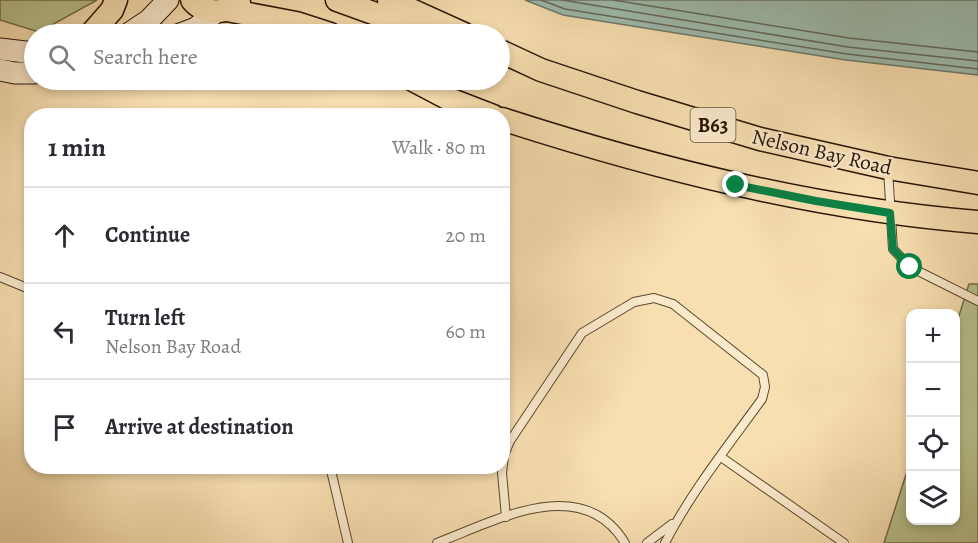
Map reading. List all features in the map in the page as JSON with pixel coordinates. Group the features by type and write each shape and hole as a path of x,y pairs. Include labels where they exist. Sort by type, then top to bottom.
{"main road":[{"path":"100,24 112,10 116,0"},
{"path":"143,24 168,0"},
{"path":"192,0 205,10 228,7 299,24"},
{"path":"337,0 403,24"},
{"path":"388,0 442,24"},
{"path":"202,24 228,7"},
{"path":"0,49 24,52"},
{"name":"Nelson Bay Road","path":"510,56 541,70 760,139 888,168 978,183"},
{"path":"510,62 541,70"},
{"path":"0,70 24,73"},
{"path":"432,90 472,108"},
{"name":"B63","path":"510,121 736,185 890,213 978,222"}],"lane":[{"path":"888,168 893,249 901,260 929,278 978,300"},
{"path":"0,277 24,287"},
{"path":"510,441 582,333 634,302 654,298 673,304 763,375 765,387 762,399 676,522 665,543"},
{"path":"721,457 844,543"},
{"path":"332,474 348,543"},
{"path":"502,474 506,517"},
{"path":"437,543 506,517 545,506 574,507 598,513 616,528 625,543"},
{"path":"647,543 676,522"}],"green space":[{"path":"0,0 97,0 54,24 24,24 24,27 0,20"},
{"path":"969,284 978,284 978,543 884,543 906,474 906,525 960,525 960,312"}],"water":[{"path":"525,0 978,0 978,75 846,60 563,15"}],"route":[{"path":"736,185 890,213 893,249 910,267"}]}
